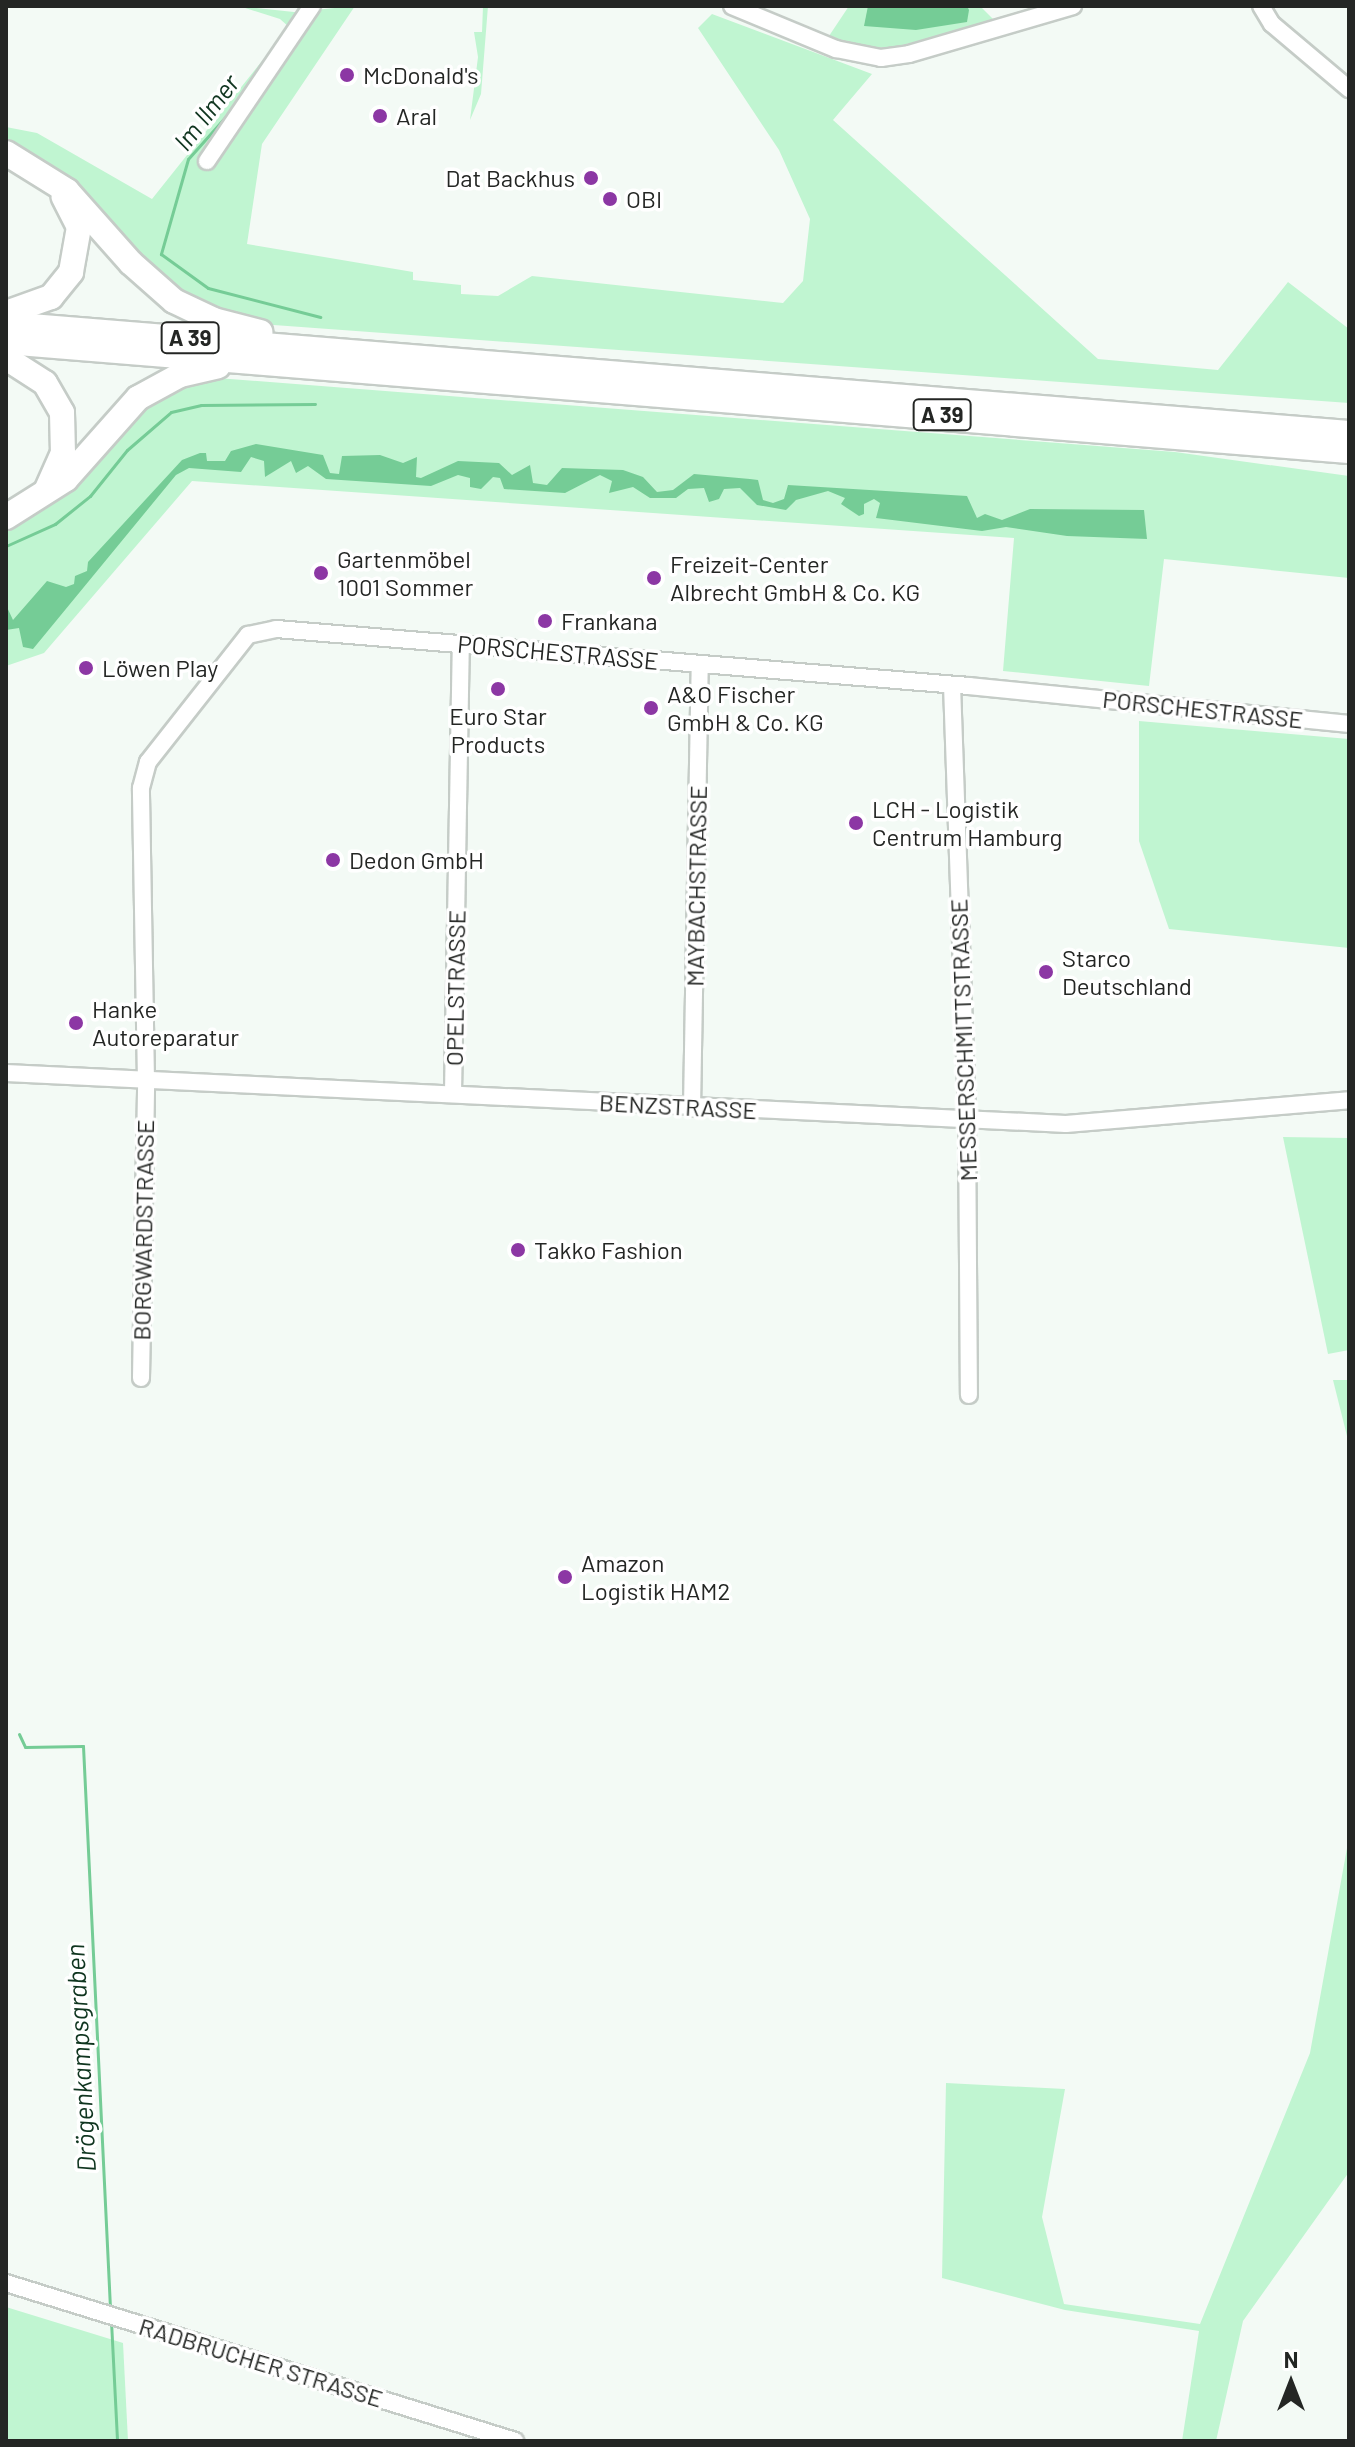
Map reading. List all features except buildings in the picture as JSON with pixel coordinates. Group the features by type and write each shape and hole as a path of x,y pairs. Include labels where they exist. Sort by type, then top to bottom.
{"highway":[{"path":"6,153 44,174 174,301 252,331 375,352"},
{"path":"6,313 51,297 77,257 76,216 44,174"},
{"name":"A 39","path":"6,324 1349,433"},
{"name":"A 39","path":"6,342 1349,451"},
{"path":"6,358 45,383 62,413 63,453 41,497"},
{"path":"6,517 41,497 72,473 123,413 156,386 206,367 260,361"}],"street":[{"path":"207,161 312,6"},
{"path":"732,6 836,49 881,58 909,54 1073,6"},
{"path":"1261,6 1272,24 1349,89"},
{"name":"PORSCHESTRASSE","path":"146,1081 141,788 148,762 235,648 260,630 952,685 1349,724"},
{"name":"OPELSTRASSE","path":"453,1093 461,644"},
{"name":"MAYBACHSTRASSE","path":"692,1108 700,664"},
{"name":"MESSERSCHMITTSTRASSE","path":"952,685 967,1120 969,1395"},
{"name":"BENZSTRASSE","path":"6,1073 453,1093 692,1108 1088,1124 1349,1100"},
{"name":"BORGWARDSTRASSE","path":"141,1378 146,1081"},
{"name":"RADBRUCHER STRASSE","path":"6,2283 515,2441"}],"shaded area":[{"path":"239,6 294,12 355,6 262,144 247,244 413,272 413,280 461,285 461,294 498,296 532,276 783,303 803,281 810,219 779,150 698,28 712,14 872,74 833,120 1098,359 1218,370 1288,282 1349,329 1349,403 260,324 179,298 6,147 6,127 37,133 152,199 289,27 280,19"},
{"path":"483,6 488,6 481,94 470,120 478,57 474,32 482,32"},
{"path":"849,6 980,6 995,21 891,48 857,47 829,36"},
{"path":"868,6 967,6 969,10 967,22 916,30 864,26"},
{"path":"204,377 1175,452 1349,476 1349,578 1164,559 1149,686 1003,671 1014,538 192,481 44,653 6,666 6,528 66,496 136,411 164,391"},
{"path":"256,444 323,455 330,473 339,474 342,456 380,455 403,463 417,457 416,477 421,478 458,461 499,463 512,475 530,465 533,483 547,485 562,468 623,470 643,477 657,492 673,490 694,474 750,479 758,480 763,500 773,503 784,499 788,485 967,496 977,518 985,514 1002,520 1030,509 1144,510 1147,539 1067,536 1006,527 982,531 876,518 880,503 874,499 864,504 864,514 859,516 841,504 845,498 828,491 796,500 786,510 757,505 740,488 724,489 719,499 709,502 704,488 688,489 676,498 650,498 633,487 609,493 612,481 600,475 565,493 504,489 500,478 493,477 481,489 470,487 470,478 458,475 431,486 326,479 308,466 296,473 291,461 265,477 264,461 251,457 241,472 189,468 176,475 33,649 23,647 19,628 6,630 6,605 13,620 47,581 66,587 74,584 75,576 87,571 88,562 182,460 206,453 207,461 225,461 231,451"},
{"path":"1139,721 1349,739 1349,948 1169,929 1139,841"},
{"path":"1283,1137 1349,1138 1349,1350 1328,1354"},
{"path":"1333,1380 1349,1380 1349,1444"},
{"path":"1349,1837 1349,2172 1243,2321 1216,2441 1182,2441 1199,2331 1065,2310 942,2278 946,2083 1065,2089 1042,2217 1064,2304 1200,2324 1310,2053"},
{"path":"6,2307 123,2343 128,2441 6,2441"}],"waterway":[{"name":"Im Ilmer","path":"236,105 188,159 161,254 208,288 320,317"},
{"name":"Im Ilmer","path":"6,546 55,524 90,496 127,450 171,412 201,405 315,404"},
{"name":"Drögenkampsgraben","path":"19,1734 25,1747 83,1746 110,2309"},
{"name":"Drögenkampsgraben","path":"111,2321 117,2441"}],"place":[{"name":"McDonald's","path":"347,75"},
{"name":"Aral","path":"380,116"},
{"name":"Dat Backhus","path":"591,178"},
{"name":"OBI","path":"610,199"},
{"name":"Gartenmöbel 1001 Sommer","path":"321,573"},
{"name":"Freizeit-Center Albrecht GmbH & Co. KG","path":"654,578"},
{"name":"Frankana","path":"545,621"},
{"name":"Löwen Play","path":"86,668"},
{"name":"Euro Star Products","path":"498,689"},
{"name":"A&O Fischer GmbH & Co. KG","path":"651,708"},
{"name":"LCH - Logistik Centrum Hamburg","path":"856,823"},
{"name":"Dedon GmbH","path":"333,860"},
{"name":"Starco Deutschland","path":"1046,972"},
{"name":"Hanke Autoreparatur","path":"76,1023"},
{"name":"Takko Fashion","path":"518,1250"},
{"name":"Amazon Logistik HAM2","path":"565,1577"}]}
